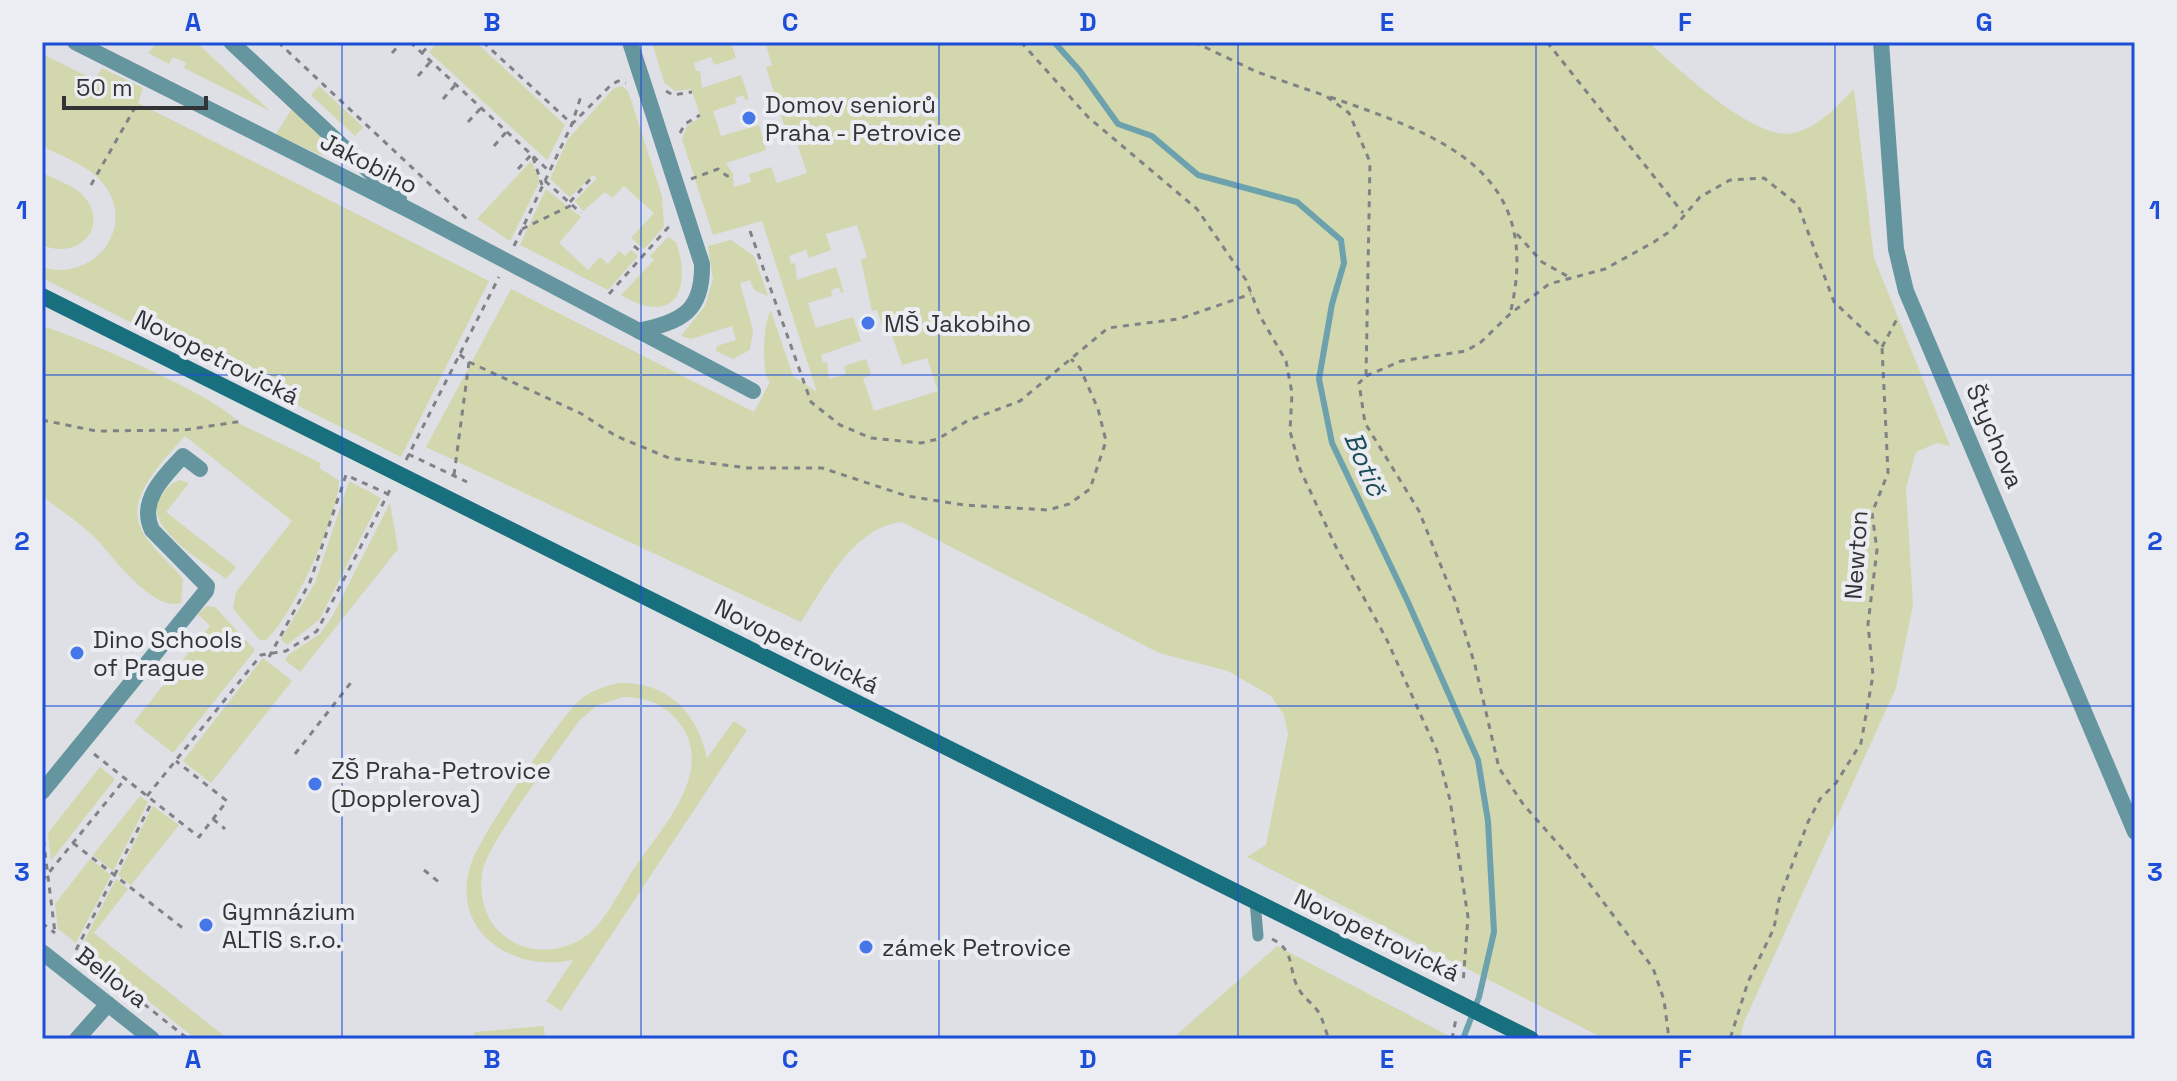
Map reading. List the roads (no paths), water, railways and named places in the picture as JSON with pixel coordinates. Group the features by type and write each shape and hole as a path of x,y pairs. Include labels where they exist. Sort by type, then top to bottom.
{"main road":[{"name":"Novopetrovická","path":"42,296 1531,1039"}],"street":[{"name":"Jakobiho","path":"75,42 415,213 753,391"},
{"path":"231,42 415,213"},
{"path":"630,42 702,264 702,284 690,309 669,324 639,331"},
{"name":"Štychova","path":"1881,42 1896,249 1906,291 2135,832"},
{"path":"42,792 206,591 207,586 152,530 147,520 156,485 183,456 200,469"},
{"name":"Bellova","path":"42,952 152,1039"},
{"path":"77,1039 108,1004"}],"lane":[{"path":"1255,901 1258,936"}],"waterway":[{"name":"Botič","path":"1054,42 1080,71 1118,124 1152,136 1198,175 1297,202 1341,240 1344,263 1332,304 1319,379 1332,443 1407,600 1478,760 1488,821 1494,932 1479,997 1463,1039"}],"place":[{"name":"Domov seniorů Praha - Petrovice","path":"749,118"},
{"name":"MŠ Jakobiho","path":"868,323"},
{"name":"Dino Schools of Prague","path":"77,653"},
{"name":"ZŠ Praha-Petrovice (Dopplerova)","path":"315,784"},
{"name":"Gymnázium ALTIS s.r.o.","path":"206,925"},
{"name":"zámek Petrovice","path":"866,947"}]}
